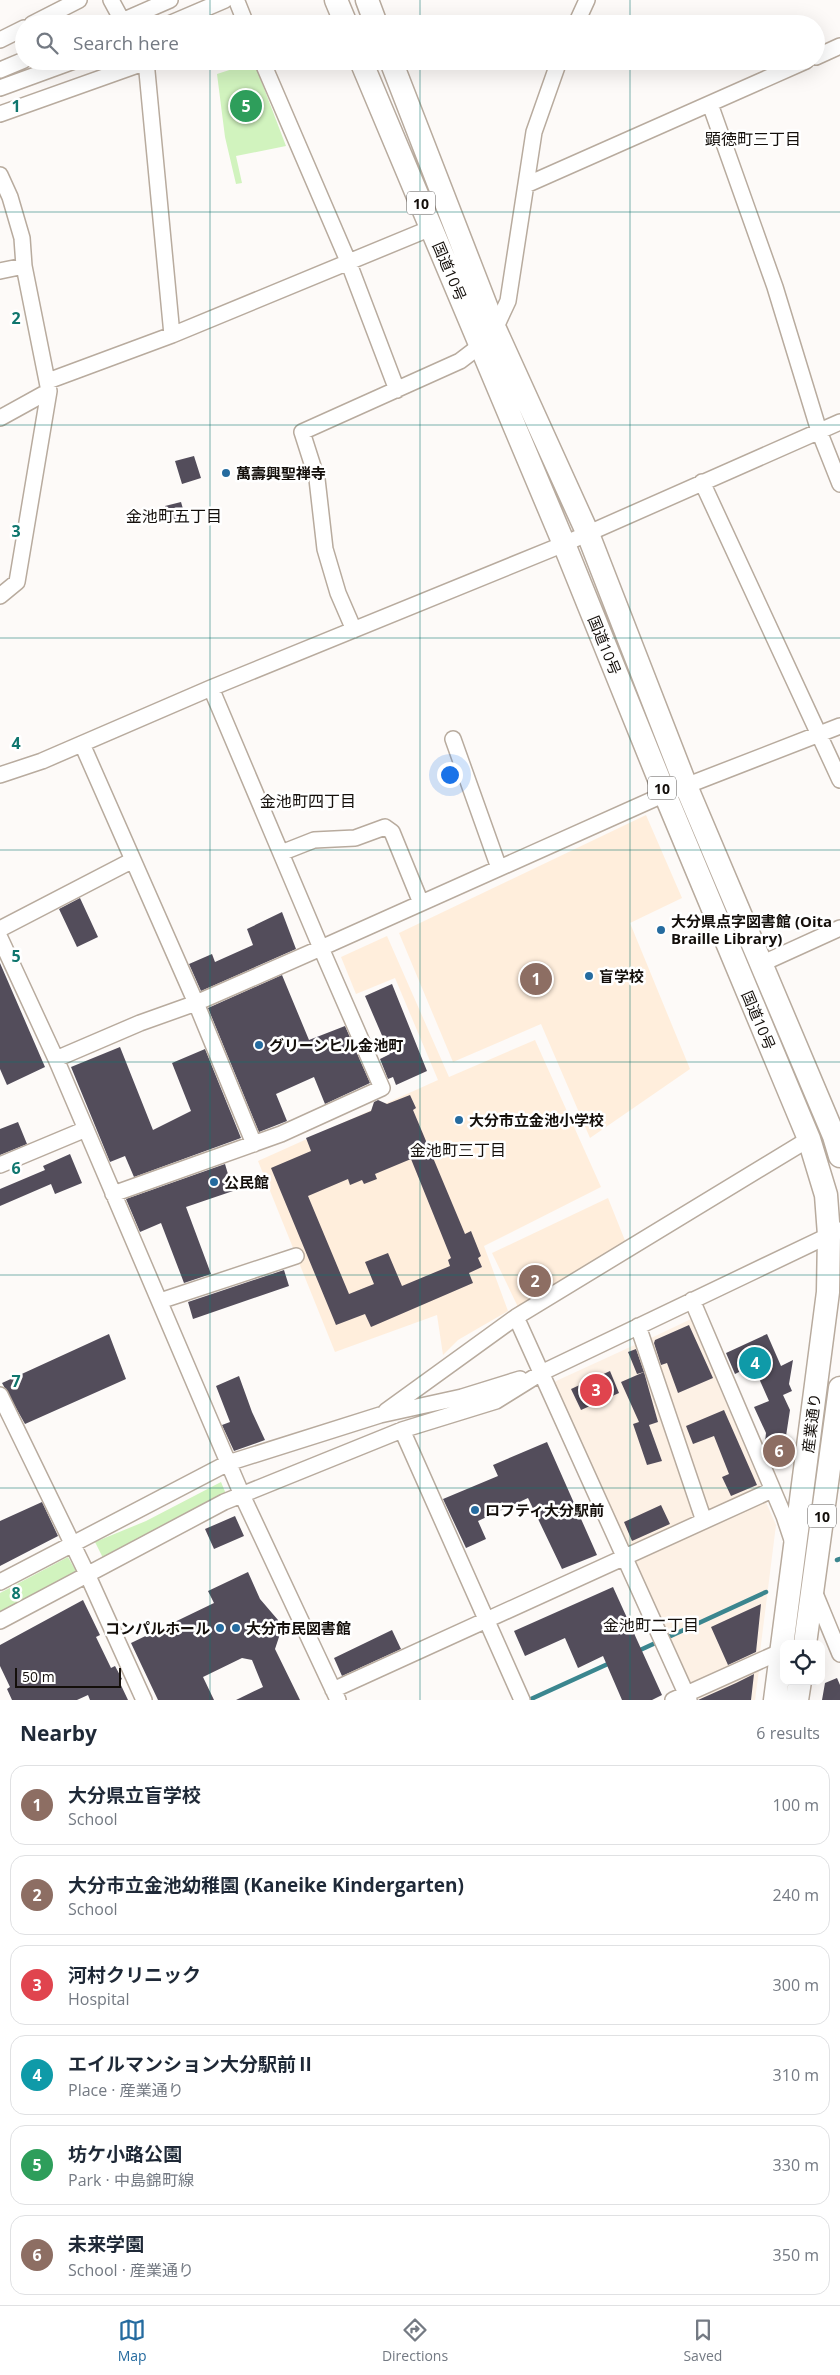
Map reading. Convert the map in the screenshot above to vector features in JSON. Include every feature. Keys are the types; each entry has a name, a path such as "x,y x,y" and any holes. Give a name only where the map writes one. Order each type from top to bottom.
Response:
{"highway":[{"path":"336,0 342,15"},
{"path":"367,0 373,15"},
{"name":"国道10号","path":"366,70 431,228 588,534 686,786 838,1142"},
{"name":"国道10号","path":"394,70 488,337 564,544 664,794 809,1139 835,1233"},
{"name":"産業通り","path":"783,1640 835,1233"},
{"name":"産業通り","path":"806,1640 835,1461 840,1389"},
{"name":"産業通り","path":"775,1700 780,1665"},
{"path":"797,1700 799,1685"}],"street":[{"path":"50,15 79,0"},
{"path":"111,0 117,15"},
{"path":"137,15 170,0"},
{"path":"580,15 587,0"},
{"path":"194,15 231,2 240,15"},
{"path":"0,40 15,32"},
{"path":"825,53 840,46"},
{"path":"0,70 15,64"},
{"path":"0,88 49,70"},
{"path":"0,114 124,70"},
{"path":"148,70 172,335"},
{"path":"266,70 348,261 398,390"},
{"path":"354,630 338,593 325,549 317,479 302,432 460,361 488,337 508,301 534,132 556,70"},
{"path":"526,185 786,70"},
{"path":"710,104 775,286 819,431 840,484"},
{"path":"0,175 10,197 22,238 24,266 49,386 18,582 0,596"},
{"path":"0,418 49,386 431,228"},
{"path":"0,271 24,266"},
{"path":"0,775 42,761 211,688 588,534 840,422"},
{"path":"702,482 840,780"},
{"path":"113,1194 281,1134 382,1088 211,688"},
{"path":"56,1059 140,1023 196,1003 664,794 840,726"},
{"path":"453,739 499,868"},
{"path":"82,744 196,1003 254,1144"},
{"path":"281,853 314,840 355,838 385,827 392,832 421,903"},
{"path":"0,929 133,860"},
{"path":"761,964 840,928"},
{"path":"0,938 56,1059 242,1495 335,1695 485,1622 772,1490"},
{"path":"0,1165 86,1130"},
{"path":"380,1415 516,1318 809,1139"},
{"path":"0,1622 242,1495 402,1430 496,1401 541,1373 835,1233"},
{"path":"160,1301 296,1256"},
{"path":"692,1300 772,1490 795,1550"},
{"path":"516,1318 624,1557 683,1698 780,1652"},
{"path":"638,1326 704,1521"},
{"path":"0,1582 228,1463 380,1415 462,1397 541,1373"},
{"path":"0,1396 88,1576 144,1700"},
{"path":"402,1430 485,1622 522,1700"},
{"path":"813,1590 835,1629 840,1654"}],"shaded area":[{"path":"646,815 682,898 630,923 690,1069 590,1138 541,1024 453,1062 399,933"},
{"name":"大分市立金池小学校","path":"387,936 449,1077 535,1040 601,1187 484,1246 508,1311 458,1340 443,1355 437,1315 335,1352 258,1161 438,1080 395,978 356,994 341,957"},
{"path":"608,1198 626,1243 519,1309 492,1253"},
{"path":"691,1319 761,1486 704,1512 647,1340"},
{"path":"641,1342 699,1514 628,1547 554,1382"},
{"path":"765,1500 776,1525 760,1652 691,1683 635,1560"},
{"path":"759,1670 755,1700 699,1700 697,1696"}],"green space":[{"path":"229,70 257,70 286,146 236,156 242,183 236,184 225,137 217,74"},
{"path":"221,1482 226,1494 104,1560 95,1542 146,1521"},
{"path":"68,1557 78,1575 0,1616 0,1593"}],"building":[{"path":"194,456 201,478 182,484 175,461"},
{"path":"181,502 186,519 169,524 165,506"},
{"path":"80,898 98,937 77,947 59,909"},
{"path":"282,912 296,949 201,991 189,964 212,954 215,962 253,945 247,929"},
{"path":"0,963 45,1067 7,1085 0,1069"},
{"path":"282,975 309,1040 345,1026 370,1083 325,1104 314,1077 276,1094 287,1121 259,1132 208,1008"},
{"path":"392,984 427,1071 396,1085 393,1077 388,1079 380,1059 390,1054 365,996"},
{"path":"120,1047 153,1130 191,1111 172,1063 205,1049 241,1138 134,1177 125,1156 110,1162 71,1067"},
{"path":"410,1095 416,1108 413,1110 465,1234 471,1231 481,1256 478,1258 482,1267 469,1273 473,1283 371,1327 365,1314 336,1325 271,1168 311,1151 306,1138 371,1111 374,1102 378,1100 387,1104","holes":["411,1159 451,1258 448,1260 450,1266 402,1286 388,1253 365,1262 374,1284 349,1294 308,1196 348,1179 350,1185 362,1180 364,1184 377,1179 375,1174"]},
{"path":"18,1122 27,1144 0,1155 0,1129"},
{"path":"70,1154 82,1183 55,1194 51,1184 0,1206 0,1189 45,1170 43,1166"},
{"path":"225,1164 233,1191 186,1207 211,1274 184,1283 161,1223 140,1232 126,1199"},
{"path":"284,1270 289,1286 193,1319 188,1302"},
{"path":"689,1325 713,1378 678,1393 667,1363 661,1365 654,1343 655,1340"},
{"path":"109,1334 126,1379 25,1424 2,1383"},
{"path":"767,1334 781,1366 793,1360 789,1384 792,1391 783,1395 790,1410 782,1462 773,1461 769,1452 770,1443 765,1442 766,1433 754,1407 769,1401 753,1365 735,1374 726,1353"},
{"path":"636,1349 644,1372 637,1374 628,1352"},
{"path":"610,1371 619,1393 581,1410 571,1389"},
{"path":"644,1372 658,1422 649,1425 662,1461 647,1465 633,1424 639,1422 621,1382"},
{"path":"239,1376 252,1412 265,1440 234,1451 222,1425 230,1422 216,1386"},
{"path":"724,1410 757,1485 731,1496 722,1477 729,1474 714,1436 693,1444 686,1426"},
{"name":"ロフティ大分駅前","path":"547,1442 597,1555 562,1569 528,1498 478,1521 486,1539 466,1548 443,1499 498,1476 493,1465"},
{"path":"42,1502 58,1536 0,1566 0,1521"},
{"path":"661,1505 670,1524 632,1541 624,1522"},
{"path":"235,1516 244,1536 214,1549 205,1529"},
{"name":"コンパルホール","path":"248,1572 260,1599 278,1620 279,1637 275,1649 300,1700 236,1700 263,1687 252,1660 242,1658 203,1677 214,1700 158,1700 131,1643 214,1603 208,1591"},
{"path":"613,1587 662,1695 652,1700 622,1700 603,1656 578,1668 565,1638 525,1656 514,1631"},
{"path":"83,1600 100,1635 96,1637 111,1668 115,1666 122,1679 119,1681 128,1700 90,1700 88,1695 77,1700 12,1700 7,1689 10,1687 0,1666 0,1645"},
{"path":"761,1604 756,1652 728,1665 711,1627"},
{"path":"392,1630 401,1649 342,1676 334,1658"},
{"path":"754,1674 751,1700 698,1700 736,1683"},
{"path":"837,1678 840,1685 840,1700 822,1700 825,1683"}],"waterway":[{"path":"638,1651 766,1592"},
{"path":"531,1699 610,1663"}],"place":[{"name":"坊ケ小路公園","path":"246,106"},
{"name":"萬壽興聖禅寺","path":"226,473"},
{"name":"大分県点字図書館 (Oita Braille Library)","path":"661,930"},
{"name":"盲学校","path":"589,976"},
{"name":"大分県立盲学校","path":"536,979"},
{"name":"グリーンヒル金池町","path":"259,1045"},
{"name":"大分市立金池小学校","path":"459,1120"},
{"name":"公民館","path":"214,1182"},
{"name":"大分市立金池幼稚園 (Kaneike Kindergarten)","path":"535,1281"},
{"name":"エイルマンション大分駅前Ⅱ","path":"755,1363"},
{"name":"河村クリニック","path":"596,1390"},
{"name":"未来学園","path":"779,1451"},
{"name":"ロフティ大分駅前","path":"475,1510"},
{"name":"コンパルホール","path":"220,1628"},
{"name":"大分市民図書館","path":"236,1628"}],"district":[{"name":"顕徳町三丁目","path":"753,139"},
{"name":"金池町五丁目","path":"174,516"},
{"name":"金池町四丁目","path":"308,801"},
{"name":"金池町三丁目","path":"458,1150"},
{"name":"金池町二丁目","path":"651,1625"}]}
